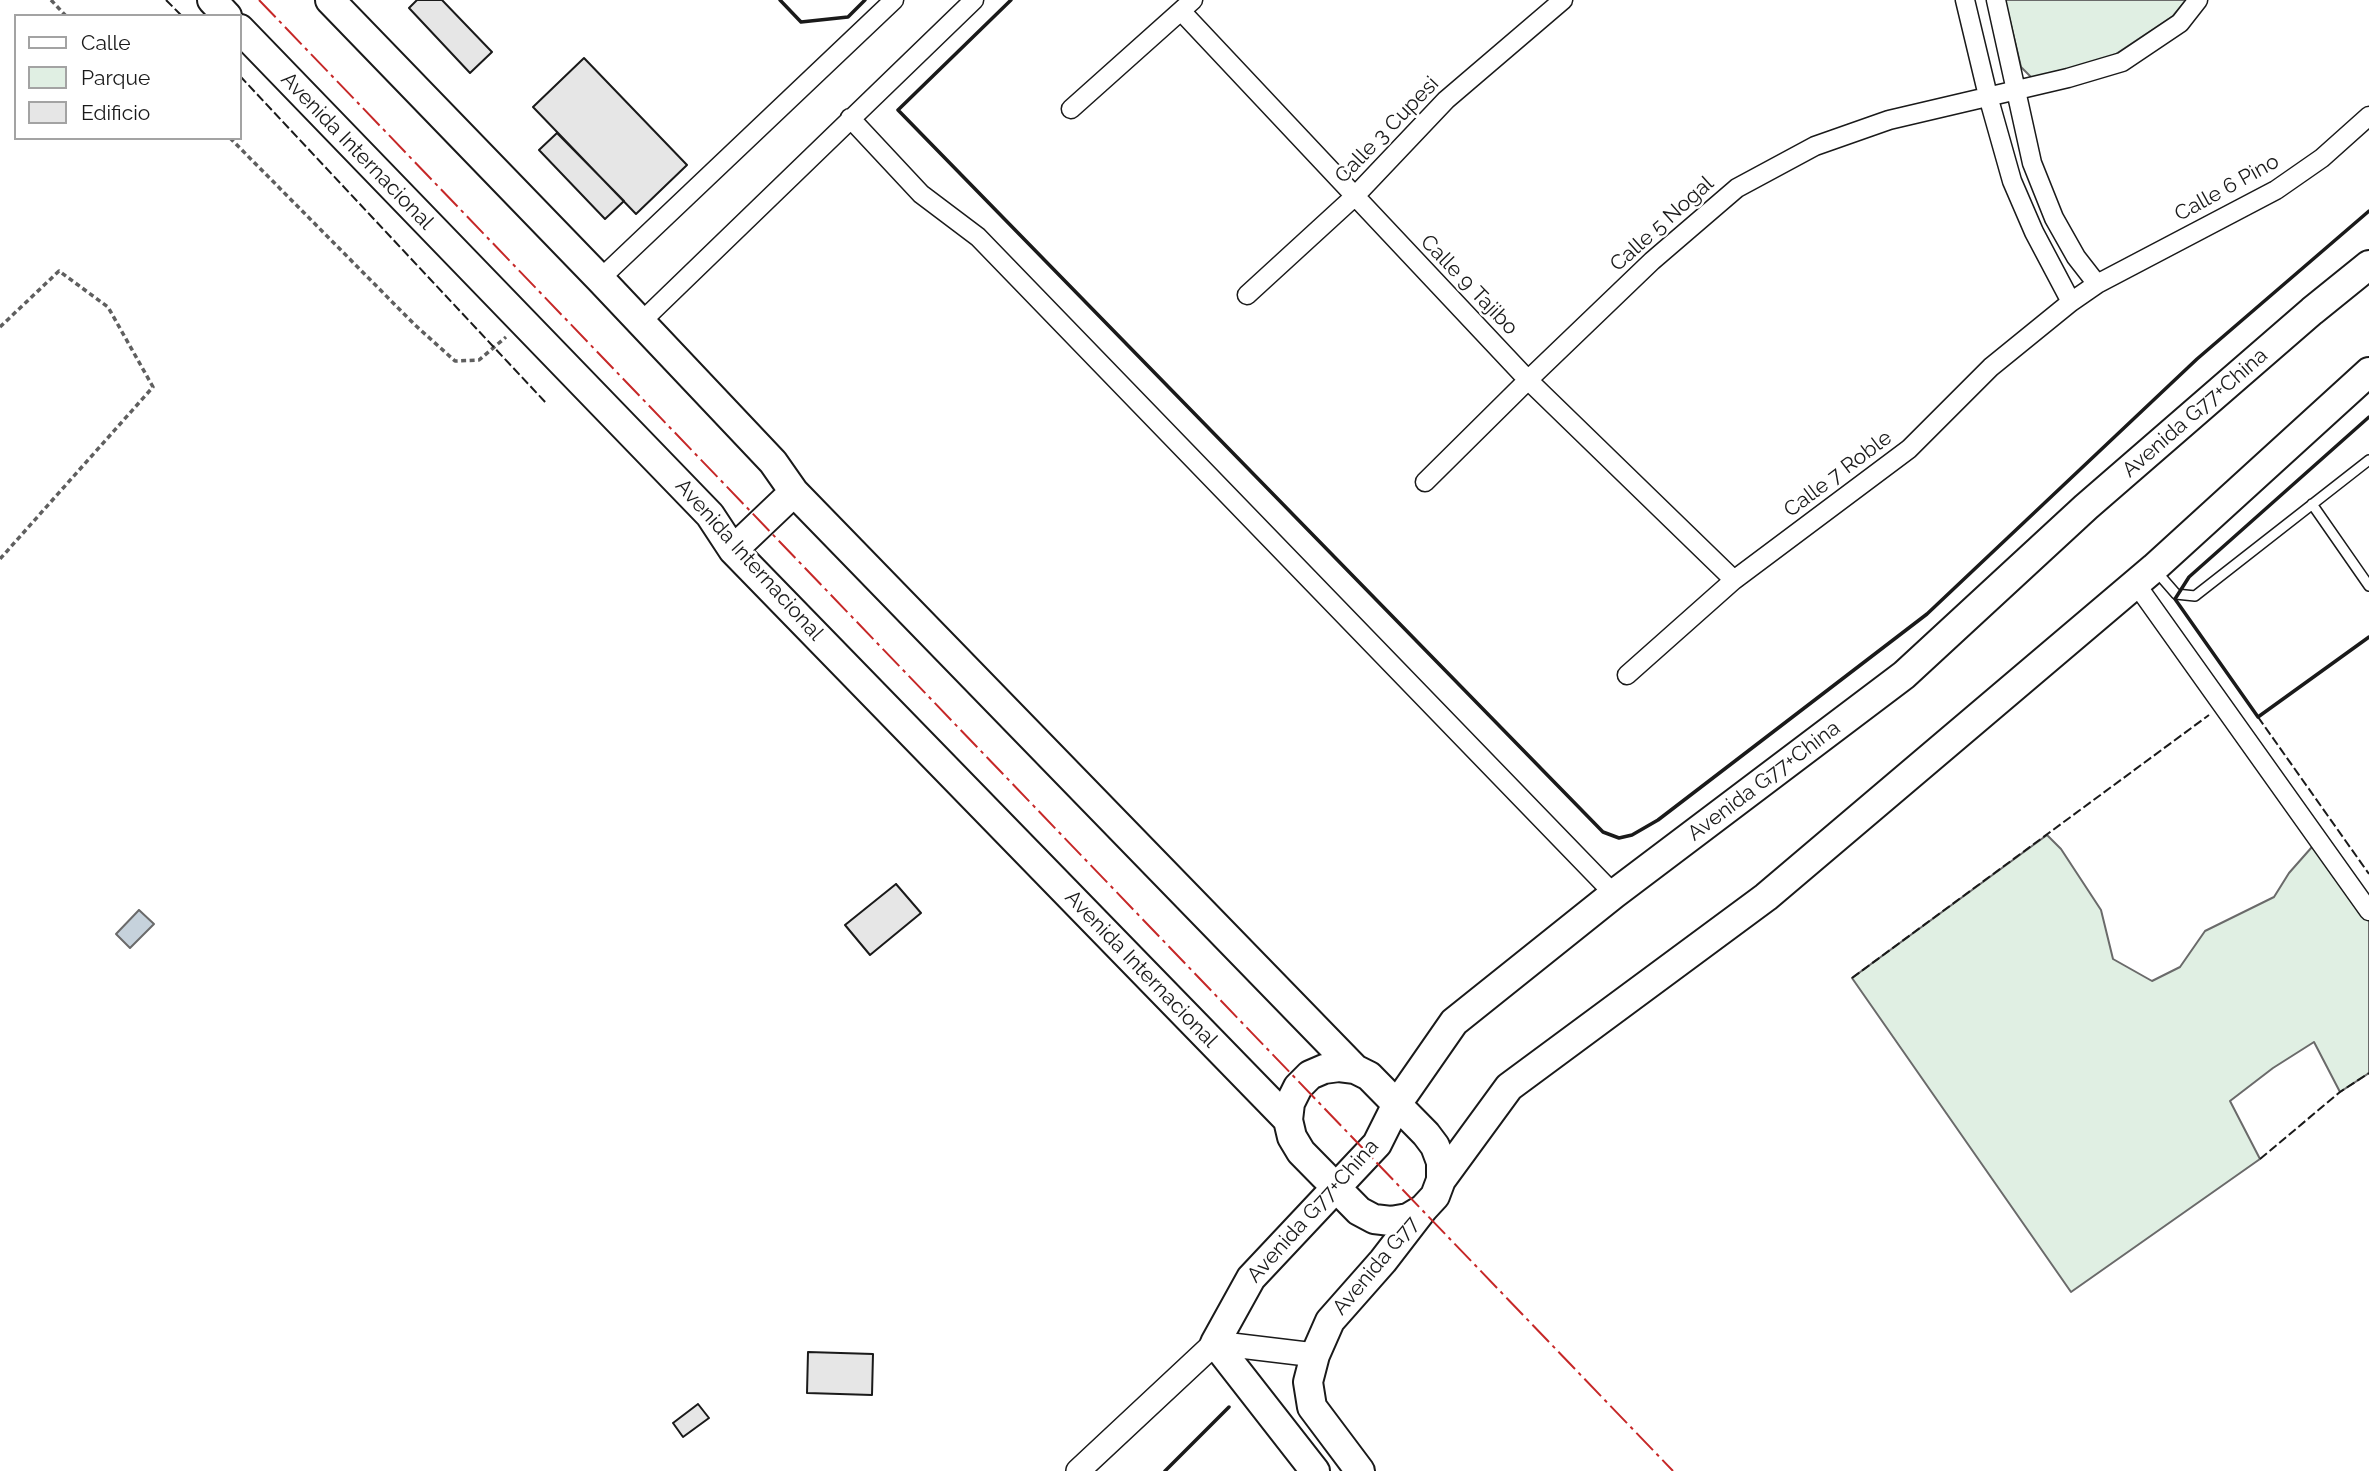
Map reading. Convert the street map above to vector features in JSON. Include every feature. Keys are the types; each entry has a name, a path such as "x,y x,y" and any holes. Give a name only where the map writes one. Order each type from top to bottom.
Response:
{"main road":[{"path":"212,0 225,14"},
{"path":"330,0 773,462 794,492 1354,1069 1368,1076 1397,1104 1436,1146 1441,1162 1441,1180"},
{"name":"Avenida Internacional","path":"242,31 710,515 733,550 1288,1120"},
{"name":"Avenida G77+China","path":"1215,1343 1251,1278 1377,1144 1397,1104 1454,1021 1614,894 1904,675 2086,507 2369,265"},
{"path":"1441,1180 1509,1087 1766,897 2145,576 2369,372"},
{"path":"733,550 794,492"},
{"path":"1354,1069 1332,1068 1310,1075 1298,1087 1290,1103 1288,1120 1292,1137 1301,1152 1359,1211 1374,1219 1391,1222 1408,1218 1423,1209"},
{"name":"Avenida G77","path":"1360,1471 1312,1407 1308,1382 1315,1355 1330,1321 1383,1261 1434,1196 1441,1180"},
{"path":"1215,1343 1315,1471"}],"street":[{"path":"600,279 894,0"},
{"path":"640,323 974,0"},
{"name":"Calle 3 Cupesi","path":"1247,295 1354,197 1446,100 1563,0"},
{"path":"1965,0 2012,181 2034,233 2071,302"},
{"path":"1996,0 2032,163 2054,218 2076,257 2097,284"},
{"name":"Calle 5 Nogal","path":"1426,482 1652,261 1737,188 1815,146 1889,120 2018,91 2122,62 2180,23 2198,0"},
{"path":"1070,108 1187,6"},
{"name":"Calle 9 Tajibo","path":"1187,6 1354,197 1528,380 1734,580"},
{"name":"Calle 6 Pino","path":"2071,302 2097,284 2276,190 2322,158 2369,116"},
{"path":"850,118 921,194 978,237 1614,894"},
{"name":"Calle 7 Roble","path":"1627,675 1734,580 1850,496 1909,449 1991,367 2071,302"},
{"path":"2145,576 2369,911"},
{"path":"1078,1471 1215,1343 1315,1355"}],"lane":[{"path":"2145,576 2176,594 2195,596 2369,460"},
{"path":"2312,504 2369,586"}],"path":[{"path":"51,0 64,14"},
{"path":"232,140 415,325 455,361 480,360 523,322"},
{"path":"0,327 59,271 108,307 153,387 0,559"}],"green space":[{"path":"2005,0 2186,0 2173,16 2110,58 2032,78 2021,67"},
{"path":"2047,835 2061,849 2101,910 2113,959 2152,981 2180,967 2205,931 2274,897 2289,873 2319,839 2369,911 2369,1073 2340,1092 2314,1042 2273,1068 2230,1101 2260,1159 2071,1292 1852,978"}],"shaded area":[{"path":"139,910 154,924 130,948 116,934"}],"building":[{"path":"417,0 442,0 492,52 470,73 409,8"},
{"path":"584,58 687,165 636,214 533,107"},
{"path":"557,133 624,201 605,219 539,150"},
{"path":"896,884 921,913 870,955 845,925"},
{"path":"808,1352 873,1354 872,1395 807,1393"},
{"path":"698,1404 709,1418 683,1437 673,1423"}],"fence":[{"path":"166,0 180,14"},
{"path":"242,78 547,404"},
{"path":"1852,978 2209,715"},
{"path":"2258,717 2369,874"},
{"path":"2260,1159 2340,1092 2369,1073"}],"wall":[{"path":"780,0 801,22 848,17 865,0"},
{"path":"1011,0 898,110 1603,832 1619,838 1632,835 1658,820 1927,614 2197,359 2369,211"},
{"path":"2369,417 2189,577 2175,599 2258,717 2369,637"},
{"path":"1165,1471 1229,1407"}],"power":[{"path":"259,0 1673,1471"}]}
